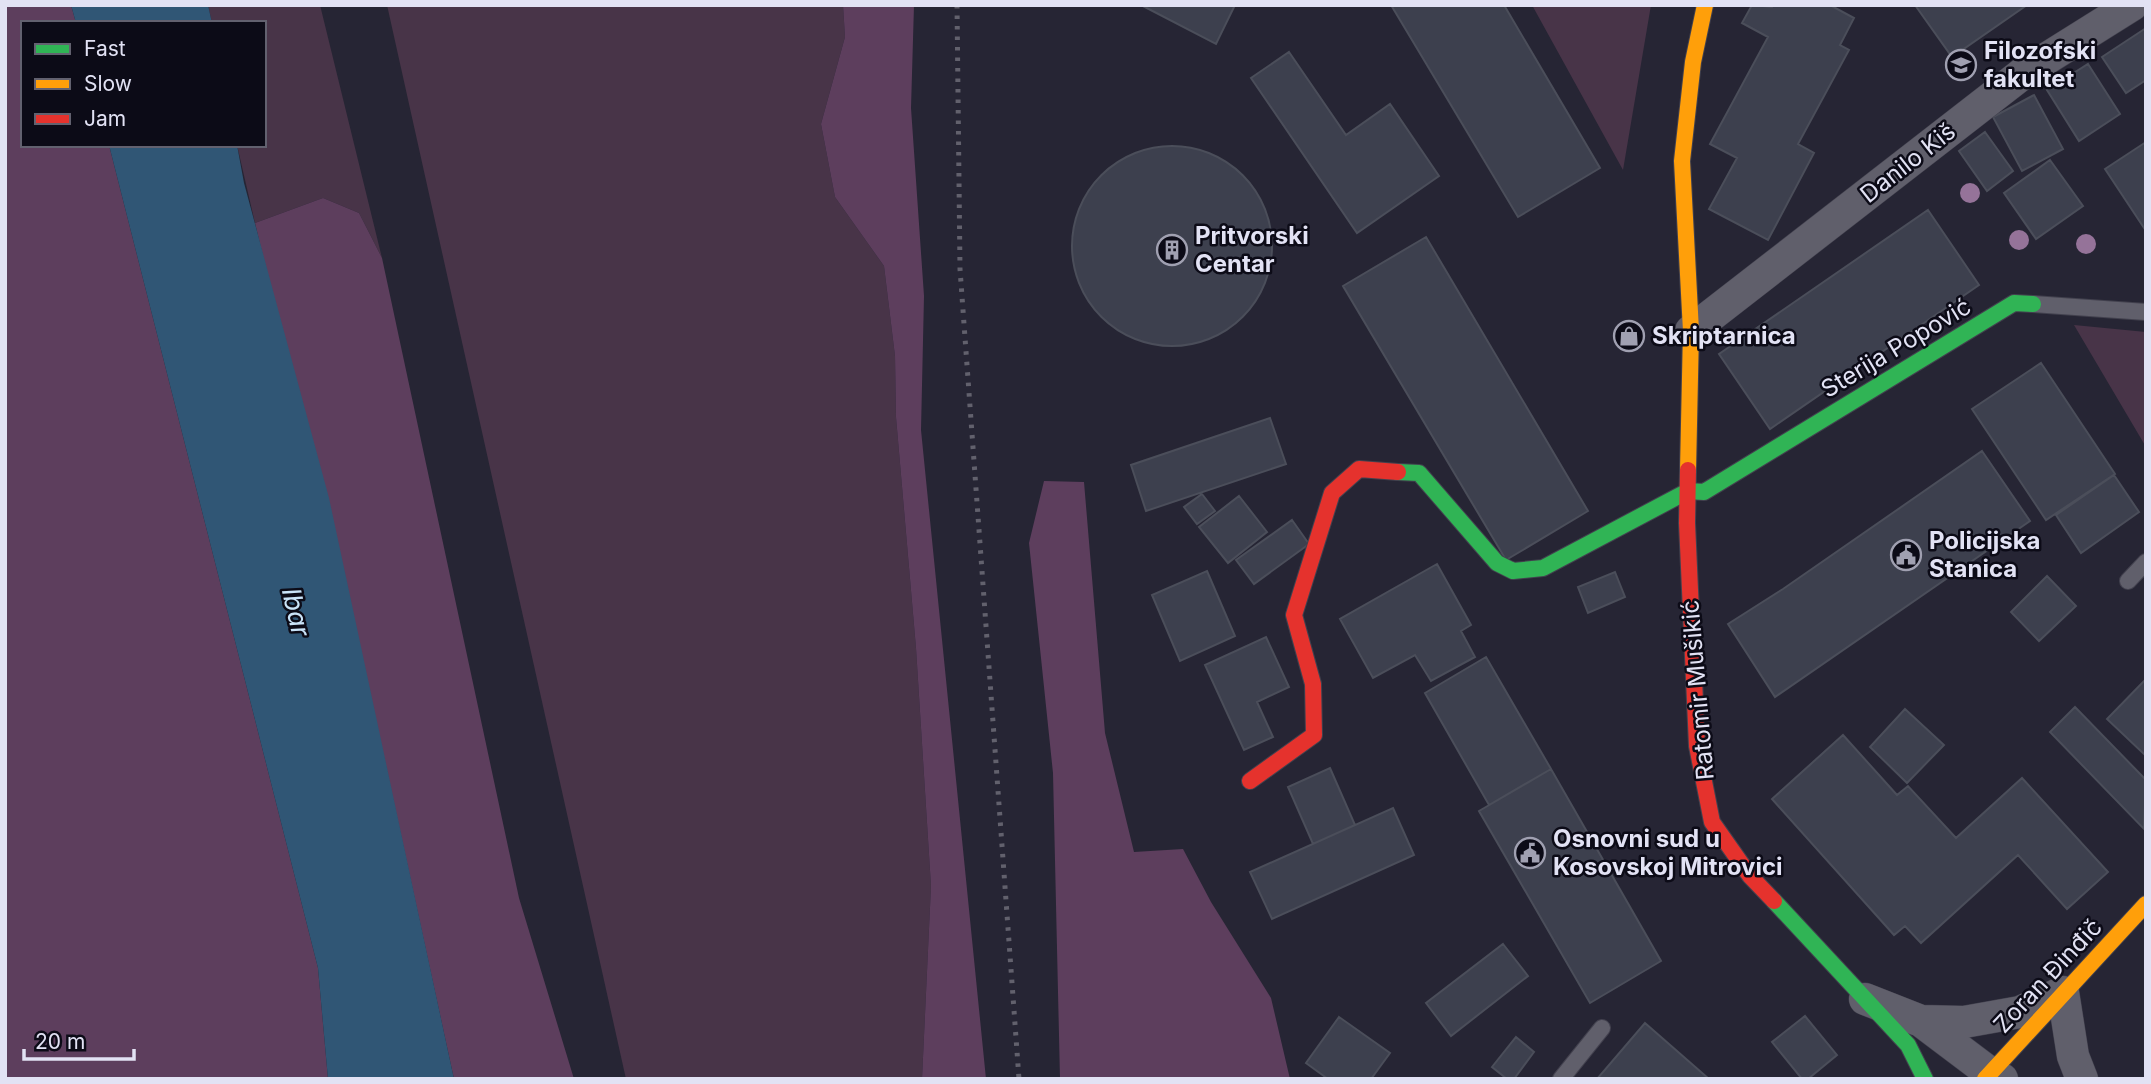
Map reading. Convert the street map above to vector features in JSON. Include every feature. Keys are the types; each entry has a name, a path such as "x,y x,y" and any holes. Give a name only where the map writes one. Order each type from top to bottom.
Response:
{"street":[{"name":"Ratomir Mušikić","path":"1705,5 1693,62 1682,161 1691,331 1687,523 1698,746 1712,822 1750,876 1908,1045 1925,1079"},
{"name":"Danilo Kiš","path":"1691,331 2022,74 2132,5"},
{"name":"Sterija Popović","path":"1688,491 1704,492 2014,303 2033,304"},
{"path":"1250,781 1314,735 1313,684 1294,615 1332,493 1359,468 1419,473 1497,563 1513,571 1542,568 1688,491"},
{"name":"Zoran Đinđič","path":"1992,1077 2063,992 2146,904"},
{"name":"Ratomir Mušikić","path":"1922,1021 1964,1022 2020,1012 2063,992"},
{"path":"2063,992 2073,1056 2082,1079"},
{"name":"Ratomir Mušikić","path":"1864,999 1922,1021 1992,1077"}],"lane":[{"name":"Sterija Popović","path":"2033,304 2146,312"},
{"path":"2128,581 2146,562"},
{"path":"1560,1079 1602,1028"}],"shaded area":[{"path":"5,5 71,5 75,21 21,21 21,147 110,147 318,968 328,1079 5,1079"},
{"path":"208,5 320,5 382,258 359,213 323,198 255,223 237,147 266,147 266,21 212,21"},
{"path":"387,5 843,5 845,37 821,124 835,197 884,266 895,356 896,417 916,648 931,886 922,1079 626,1079"},
{"path":"843,5 914,5 911,108 924,296 921,430 986,1079 922,1079 931,886 916,648 896,417 895,356 884,266 835,197 821,124 845,37"},
{"path":"1532,5 1651,5 1623,170"},
{"path":"323,198 359,213 382,258 519,898 574,1079 454,1079 384,757 255,223"},
{"path":"2074,325 2146,332 2146,447"},
{"path":"1044,481 1084,482 1105,733 1134,852 1183,849 1211,902 1271,998 1290,1079 1060,1079 1053,773 1029,543"}],"water":[{"path":"71,5 208,5 212,21 75,21"},
{"name":"Ibar","path":"110,147 237,147 244,183 329,498 454,1079 328,1079 318,968"}],"building":[{"path":"1141,5 1235,5 1216,44"},
{"path":"1391,5 1504,5 1600,168 1518,217"},
{"path":"1752,5 1830,5 1854,18 1840,45 1849,50 1798,144 1814,153 1768,240 1709,209 1737,158 1710,144 1768,37 1742,23"},
{"path":"1915,5 2027,5 1952,57"},
{"path":"2146,28 2146,80 2126,93 2102,57"},
{"path":"1289,52 1346,135 1390,104 1439,176 1357,233 1251,78"},
{"path":"2088,64 2120,114 2079,141 2047,90"},
{"path":"2034,95 2063,149 2022,171 1993,117"},
{"path":"1985,132 2013,171 1987,191 1959,151"},
{"path":"2146,142 2146,231 2105,169"},
{"name":"Pritvorski Centar","path":"1172,146 1210,154 1243,175 1264,208 1272,246 1264,284 1243,317 1210,338 1172,346 1134,338 1101,317 1080,284 1072,246 1080,208 1101,175 1134,154"},
{"path":"2050,160 2083,206 2036,239 2004,193"},
{"path":"1928,210 1979,285 1770,429 1719,354"},
{"path":"1426,237 1588,511 1506,560 1343,286"},
{"path":"2041,363 2115,474 2046,520 1972,409"},
{"path":"1270,418 1286,464 1146,511 1131,465"},
{"name":"Policijska Stanica","path":"1982,451 2030,521 1775,697 1728,624"},
{"path":"2114,475 2139,512 2081,553 2056,515"},
{"path":"1202,494 1215,511 1197,524 1184,507"},
{"path":"1239,496 1267,532 1228,563 1199,527"},
{"path":"1292,520 1309,544 1254,584 1236,560"},
{"path":"1437,564 1471,625 1461,631 1475,657 1431,681 1415,655 1373,678 1340,619"},
{"path":"1207,571 1235,636 1180,661 1152,595"},
{"path":"1615,572 1625,597 1588,613 1578,587"},
{"path":"2047,576 2076,606 2039,641 2011,612"},
{"path":"1266,637 1289,687 1257,702 1273,737 1244,750 1205,665"},
{"path":"1486,657 1551,769 1489,805 1425,693"},
{"path":"2146,679 2146,756 2107,719"},
{"path":"2075,707 2146,780 2144,829 2050,732"},
{"path":"1905,709 1944,745 1907,783 1870,747"},
{"path":"1843,735 1897,795 1908,786 1956,838 2022,778 2108,872 2067,909 2018,855 1921,943 1905,926 1894,935 1772,799"},
{"path":"1330,768 1355,825 1313,844 1288,787"},
{"path":"1551,769 1661,961 1590,1003 1479,811"},
{"path":"1393,808 1414,855 1272,919 1250,872"},
{"path":"1503,944 1528,976 1451,1036 1426,1003"},
{"path":"1805,1016 1837,1055 1808,1079 1802,1079 1772,1042"},
{"path":"1339,1017 1390,1053 1371,1079 1328,1079 1306,1063"},
{"path":"1645,1023 1709,1079 1597,1079"},
{"path":"1516,1037 1534,1052 1514,1079 1507,1079 1492,1067"}],"railway":[{"path":"957,5 960,269 1019,1079"}],"traffic: fast":[{"path":"1398,472 1419,473 1497,563 1513,571 1543,568 1688,491 1704,492 2014,303 2033,304"},
{"path":"1774,901 1908,1045 1925,1079"}],"traffic: slow":[{"path":"1688,470 1691,331 1682,161 1693,62 1705,5"},
{"path":"1985,1079 2146,904"}],"traffic: jam":[{"path":"1250,781 1314,735 1313,684 1294,615 1332,493 1359,469 1398,472"},
{"path":"1688,470 1687,523 1697,746 1712,822 1750,876 1774,901"}],"place":[{"name":"Filozofski fakultet","path":"1961,65"},
{"name":"Pritvorski Centar","path":"1172,250"},
{"name":"Skriptarnica","path":"1629,336"},
{"name":"Policijska Stanica","path":"1906,555"},
{"name":"Osnovni sud u Kosovskoj Mitrovici","path":"1530,853"}]}
